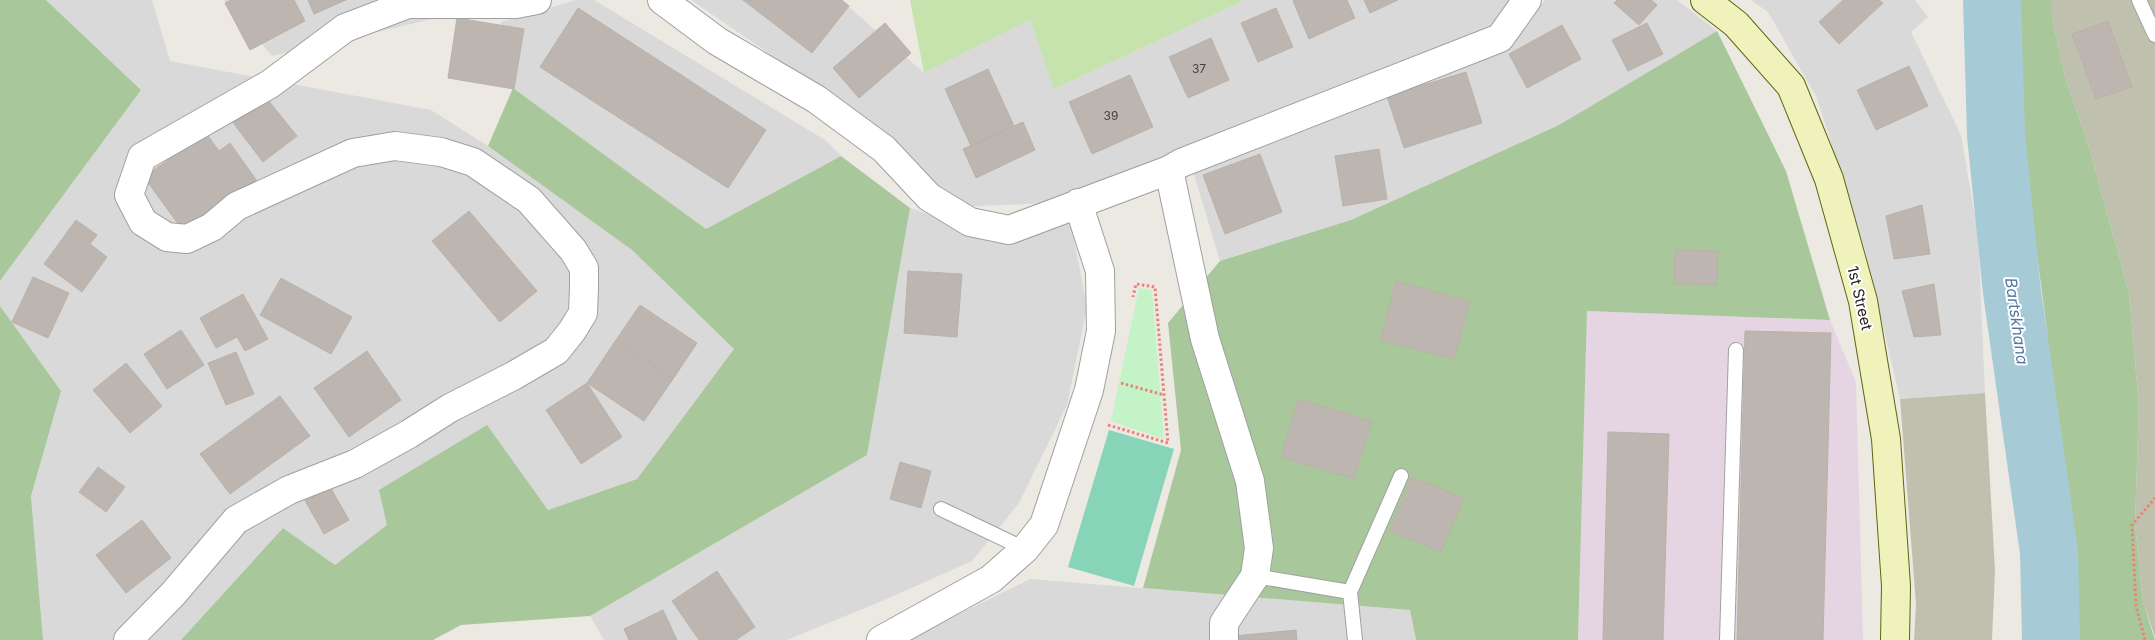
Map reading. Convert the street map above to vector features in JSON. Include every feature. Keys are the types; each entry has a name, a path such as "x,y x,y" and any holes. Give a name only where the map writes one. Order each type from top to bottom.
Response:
{"main road":[{"name":"1st Street","path":"1705,0 1736,24 1791,86 1829,179 1863,301 1886,439 1896,586 1895,640"}],"street":[{"path":"128,640 173,594 236,520 288,490 355,464 409,434 450,408 513,376 556,351 583,313 584,287 584,268 573,250 529,200 473,162 441,152 395,146 353,153 237,206 212,227 187,239 167,237 143,222 129,195 142,158 270,84 344,28 408,4 516,4 537,0"},
{"path":"662,0 717,41 816,99 884,149 929,197 970,222 1009,230 1169,170 1181,163 1500,38 1527,0"},
{"path":"1169,170 1204,339 1250,481 1259,548 1255,576 1224,623 1224,640"},
{"path":"881,640 991,579 1025,549 1044,524 1089,390 1102,331 1100,271 1078,203"}],"lane":[{"path":"2138,0 2155,35"},
{"path":"1726,640 1736,350"},
{"path":"1355,640 1350,592 1401,476"},
{"path":"941,509 1025,549"},
{"path":"1255,576 1350,592"}],"path":[{"path":"1102,424 1168,444 1155,287 1136,284"},
{"path":"1114,381 1164,395"},
{"path":"2145,640 2136,606 2132,524 2155,498"}],"shaded area":[{"path":"46,0 152,0 170,61 431,110 488,146 632,250 734,349 637,479 548,510 388,525 335,565 283,528 181,640 43,640 31,496 61,391 0,306 0,281 141,90"},
{"path":"224,0 515,0 272,56"},
{"path":"576,0 594,0 825,140 841,156 706,229 513,88 501,22"},
{"path":"691,0 841,0 924,73 1030,20 1054,89 1245,0 1527,0 1500,38 1049,203 956,207 812,83"},
{"path":"1545,0 1677,0 1717,31 1559,125 1351,220 1220,261 1193,171 1509,43"},
{"path":"1751,0 1915,0 1928,17 1911,32 1961,135 1978,234 1985,393 1900,399 1866,253 1817,98 1768,12"},
{"path":"2052,0 2155,0 2155,637 2143,602 2135,523 2139,406 2129,293 2087,140 2067,84 2052,19"},
{"path":"910,208 1016,243 1070,219 1087,307 1067,405 1019,503 972,561 787,640 604,640 590,616 867,455"},
{"path":"1587,311 1830,320 1856,382 1863,640 1578,640"},
{"path":"1985,393 1995,570 1992,640 1914,640 1916,604 1900,399"},
{"path":"1030,579 1410,610 1416,640 890,640 945,621"}],"green space":[{"path":"0,0 46,0 141,90 0,281"},
{"path":"910,0 1245,0 1054,89 1030,20 924,73"},
{"path":"2004,0 2052,0 2052,19 2067,84 2087,140 2129,293 2139,406 2135,523 2143,602 2155,640 2064,640 2065,552 2047,331"},
{"path":"1717,31 1786,171 1830,320 1587,311 1578,640 1416,640 1410,610 1143,588 1181,450 1168,323 1220,261 1351,220 1559,125"},
{"path":"513,88 706,229 841,156 910,208 867,455 590,616 461,625 433,640 181,640 283,528 335,565 387,525 379,490 487,425 548,510 637,479 734,349 632,250 488,146"},
{"path":"1139,288 1152,291 1164,439 1111,421"},
{"path":"0,306 61,391 31,496 43,640 0,640"},
{"path":"1109,430 1174,449 1134,586 1068,567"}],"building":[{"path":"231,0 294,0 305,21 250,50 225,3"},
{"path":"308,0 346,0 314,14"},
{"path":"743,0 842,0 849,6 812,53"},
{"path":"1347,0 1355,18 1309,39 1293,1"},
{"path":"1364,0 1398,0 1370,13"},
{"path":"1617,0 1651,0 1657,5 1639,25 1614,3"},
{"path":"1843,0 1879,0 1883,3 1839,44 1819,22"},
{"path":"578,8 766,130 728,188 540,67"},
{"path":"1276,8 1293,47 1258,62 1241,23"},
{"path":"457,18 524,29 514,89 448,78"},
{"path":"2108,21 2132,87 2096,99 2072,34"},
{"path":"885,23 911,53 859,98 833,68"},
{"path":"1647,23 1663,54 1628,71 1612,40"},
{"path":"1562,25 1581,59 1527,88 1509,54"},
{"path":"1211,38 1229,80 1188,98 1169,57"},
{"path":"1909,66 1928,106 1876,130 1857,90"},
{"path":"988,69 1014,126 971,146 945,89"},
{"path":"1466,72 1482,123 1404,148 1387,96"},
{"path":"1130,75 1153,127 1092,154 1069,102"},
{"path":"264,95 297,136 263,162 231,120"},
{"path":"1023,122 1035,150 976,178 963,149"},
{"path":"206,133 219,151 230,143 257,181 184,232 144,177"},
{"path":"1379,149 1387,199 1343,206 1335,156"},
{"path":"1260,154 1282,212 1225,234 1203,175"},
{"path":"1922,205 1930,254 1894,259 1886,216"},
{"path":"469,211 537,291 500,322 432,241"},
{"path":"76,220 97,235 90,244 107,257 82,292 44,264"},
{"path":"1675,250 1718,251 1717,285 1674,284"},
{"path":"908,271 962,274 957,337 904,333"},
{"path":"33,277 69,293 48,338 12,322"},
{"path":"281,278 352,317 331,354 260,315"},
{"path":"1396,281 1470,301 1454,359 1380,340"},
{"path":"1934,284 1941,335 1914,337 1902,291"},
{"path":"243,294 268,339 245,351 237,337 216,348 200,318"},
{"path":"640,305 697,343 673,379 616,340"},
{"path":"181,330 204,365 167,389 144,354"},
{"path":"1745,331 1831,333 1823,640 1737,640"},
{"path":"616,340 673,379 644,421 587,383"},
{"path":"367,351 401,400 349,437 314,388"},
{"path":"236,352 254,394 226,405 208,363"},
{"path":"126,363 162,406 130,433 93,390"},
{"path":"587,383 622,437 581,464 546,410"},
{"path":"280,396 310,436 230,494 200,454"},
{"path":"1298,399 1372,421 1354,479 1281,457"},
{"path":"1608,432 1669,434 1663,640 1603,640"},
{"path":"900,462 931,471 921,508 890,499"},
{"path":"98,467 125,487 106,512 79,492"},
{"path":"1412,477 1464,498 1441,552 1389,531"},
{"path":"329,485 349,520 324,534 304,499"},
{"path":"142,520 171,558 126,593 96,555"},
{"path":"717,571 755,627 736,640 699,640 672,601"},
{"path":"663,610 677,640 629,640 624,629"},
{"path":"1296,630 1297,640 1235,640 1234,636"}],"waterway":[{"name":"Bartskhana","path":"1992,0 1996,135 2012,292 2049,552 2051,640"}]}
